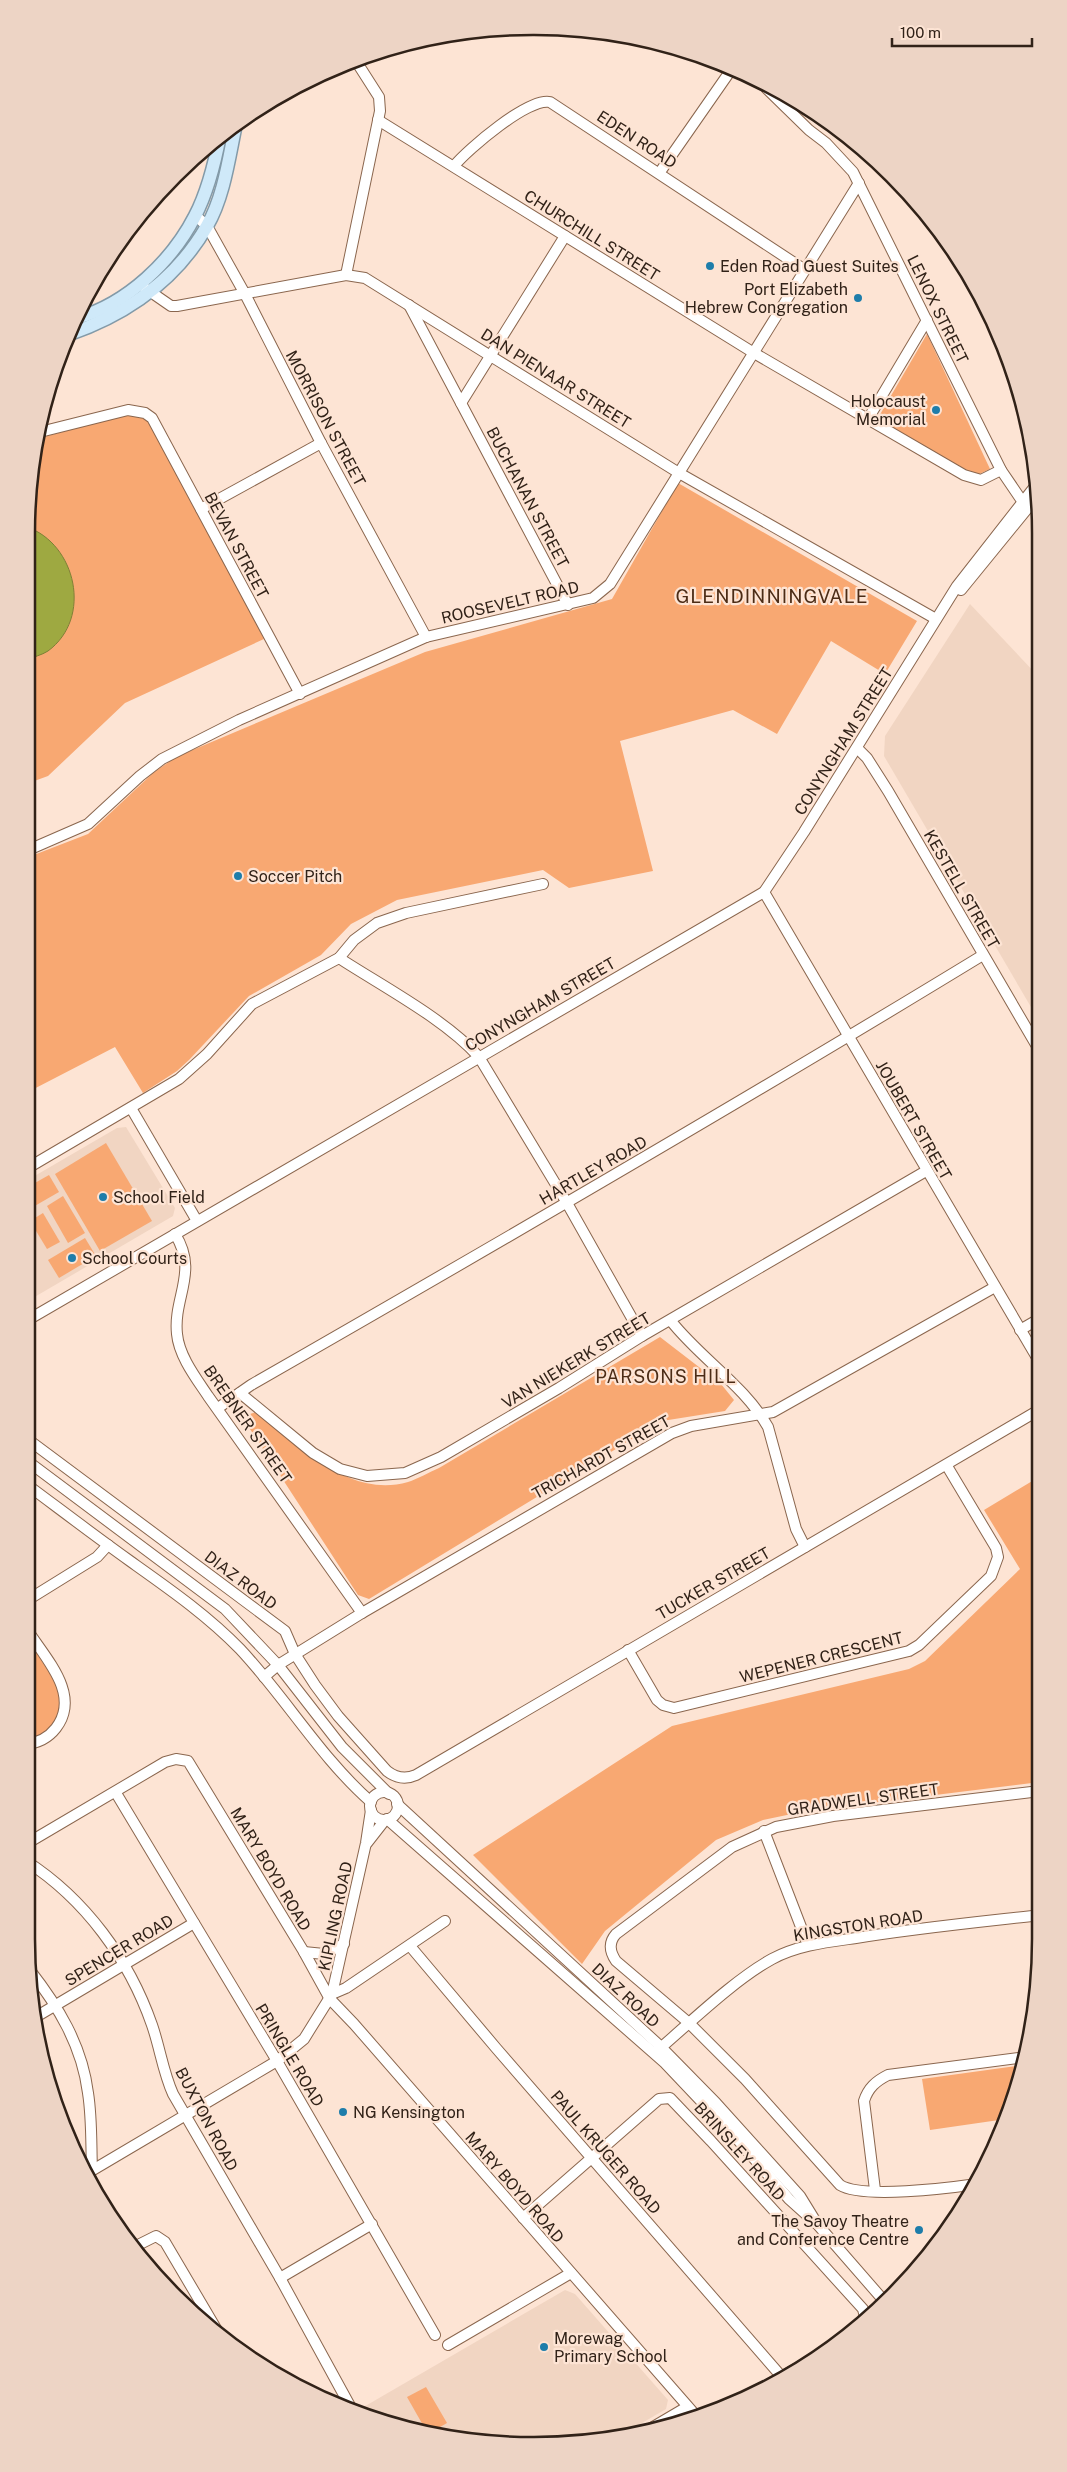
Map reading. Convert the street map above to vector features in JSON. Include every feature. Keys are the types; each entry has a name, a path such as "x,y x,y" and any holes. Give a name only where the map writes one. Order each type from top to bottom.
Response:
{"main road":[{"path":"85,314 145,288 178,265 207,226 221,189 234,135"},
{"path":"78,331 98,324 129,308 145,288 196,216 208,184 216,150"}],"street":[{"path":"346,275 380,111 379,98 359,66"},
{"path":"660,172 727,74"},
{"name":"LENOX STREET","path":"777,99 809,130 826,143 848,166 859,183 1001,470 1029,498"},
{"name":"EDEN ROAD","path":"454,166 474,144 534,103 544,101 555,104 805,270"},
{"name":"LENOX STREET","path":"801,113 820,133 826,143"},
{"name":"CHURCHILL STREET","path":"378,120 754,353 972,479 981,480 1001,470"},
{"path":"225,142 232,145"},
{"name":"ROOSEVELT ROAD","path":"35,847 88,824 140,776 162,759 216,731 426,637 593,598 610,584 859,183"},
{"name":"MORRISON STREET","path":"196,216 207,226 245,294 426,637"},
{"path":"461,403 565,236"},
{"name":"DAN PIENAAR STREET","path":"145,288 171,306 177,306 346,275 366,278 679,473 936,619"},
{"name":"BUCHANAN STREET","path":"409,304 568,605"},
{"path":"868,419 928,320"},
{"name":"BEVAN STREET","path":"46,430 121,411 136,410 145,413 157,423 300,694"},
{"path":"201,509 322,443"},
{"name":"CONYNGHAM STREET","path":"35,1316 764,892 857,748 936,619 954,595 957,586 977,559 1029,498"},
{"name":"KESTELL STREET","path":"857,748 867,758 888,790 1032,1038"},
{"path":"35,1164 169,1086 195,1065 246,1010 260,998 339,958 365,931 391,918 543,884"},
{"name":"JOUBERT STREET","path":"764,892 1032,1350"},
{"name":"HARTLEY ROAD","path":"218,1408 240,1393 850,1037 984,955"},
{"path":"339,958 444,1026 470,1046 479,1057 567,1203 642,1336"},
{"path":"131,1108 197,1221"},
{"name":"VAN NIEKERK STREET","path":"240,1393 327,1462 353,1474 367,1476 390,1476 404,1473 441,1456 559,1388 642,1336 671,1321 926,1171"},
{"name":"BREBNER STREET","path":"176,1234 185,1250 186,1263 177,1336 198,1381 362,1613"},
{"name":"TRICHARDT STREET","path":"264,1678 278,1665 362,1613 672,1433 691,1426 761,1415 782,1408 995,1287"},
{"path":"671,1321 688,1341 748,1398 768,1426 796,1529 805,1546"},
{"path":"1020,1330 1032,1323"},
{"name":"TUCKER STREET","path":"402,1778 416,1775 805,1546 947,1466 1032,1414"},
{"name":"DIAZ ROAD","path":"35,1445 285,1631 295,1654 338,1716 387,1771 393,1776 402,1778"},
{"name":"WEPENER CRESCENT","path":"628,1650 657,1700 663,1705 674,1708 909,1651 919,1645 991,1576 998,1557 996,1548 947,1466"},
{"name":"DIAZ ROAD","path":"35,1467 206,1593 244,1628 278,1665 342,1747 389,1794"},
{"path":"35,1491 175,1593 240,1649 333,1765 371,1806 376,1818 386,1820 394,1815 397,1804 389,1794 376,1794 371,1806"},
{"path":"35,1595 96,1557 108,1545"},
{"path":"35,1642 62,1684 66,1699 63,1716 50,1735 35,1741"},
{"name":"MARY BOYD ROAD","path":"116,1793 165,1762 180,1758 190,1764 331,1997 692,2412"},
{"path":"35,1839 116,1793"},
{"name":"PRINGLE ROAD","path":"116,1793 277,2061 435,2336"},
{"name":"GRADWELL STREET","path":"610,1945 616,1934 732,1847 788,1823 1032,1793"},
{"name":"DIAZ ROAD","path":"397,1804 658,2050 789,2199 818,2225 880,2296"},
{"name":"KIPLING ROAD","path":"92,2170 277,2061 304,2039 331,1997 366,1843 371,1806"},
{"name":"DIAZ ROAD","path":"386,1820 403,1832 658,2050"},
{"name":"KIPLING ROAD","path":"366,1843 377,1828 386,1820"},
{"path":"377,1828 392,1828 403,1832"},
{"path":"764,1832 808,1946"},
{"name":"BUXTON ROAD","path":"35,1868 71,1897 90,1917 124,1965 142,1999 152,2025 167,2082 184,2115 280,2278 347,2401"},
{"name":"KINGSTON ROAD","path":"658,2050 689,2023 771,1960 808,1946 882,1934 1032,1916"},
{"name":"KIPLING ROAD","path":"331,1997 445,1921"},
{"name":"SPENCER ROAD","path":"41,2014 194,1923"},
{"path":"304,1952 324,1954 344,1944"},
{"name":"DIAZ ROAD","path":"610,1945 612,1955 616,1961 689,2023 745,2079 840,2185 848,2188 875,2190 939,2189 966,2185"},
{"name":"PAUL KRUGER ROAD","path":"410,1946 778,2373"},
{"path":"37,1979 56,2005 71,2033 84,2073 88,2094 89,2164"},
{"path":"875,2190 864,2100 867,2092 879,2079 888,2075 1017,2058"},
{"name":"BRINSLEY ROAD","path":"592,2158 659,2099 670,2098 718,2148 864,2312"},
{"path":"522,2218 592,2158"},
{"path":"280,2278 372,2224"},
{"path":"140,2244 156,2236 165,2242 209,2316"},
{"path":"448,2345 571,2273"},
{"path":"667,2419 687,2407"}],"shaded area":[{"path":"927,334 990,469 973,477 878,418"},
{"path":"126,415 148,421 154,428 264,639 125,703 48,776 35,781 35,656 48,651 35,567 36,501 39,468 45,437"},
{"path":"678,483 917,621 885,674 831,641 777,734 733,710 620,741 653,871 569,888 543,870 397,900 351,924 321,955 249,996 177,1071 143,1093 115,1047 35,1088 35,855 88,834 153,773 176,757 425,652 612,599"},
{"path":"35,531 44,536 57,549 67,565 73,583 74,602 71,620 62,637 48,651 35,657"},
{"path":"970,604 1032,670 1032,1009 884,756 885,736"},
{"path":"126,1127 175,1208 173,1216 35,1297 35,1176 117,1128"},
{"name":"School Field","path":"106,1143 152,1221 100,1251 55,1174"},
{"path":"49,1175 59,1192 35,1206 35,1183"},
{"name":"School Courts","path":"63,1196 85,1233 68,1243 47,1206"},
{"name":"School Courts","path":"43,1213 60,1242 47,1249 35,1229 35,1218"},
{"name":"School Courts","path":"85,1238 96,1256 59,1278 48,1260"},
{"path":"660,1337 721,1384 734,1400 725,1411 662,1421 369,1599 358,1595 246,1423 250,1414 256,1412 307,1453 345,1476 365,1483 386,1485 408,1482 439,1468"},
{"path":"1032,1481 1032,1783 806,1811 763,1820 716,1840 605,1931 582,1964 473,1855 672,1726 909,1669 925,1661 1020,1569 984,1510"},
{"path":"35,1650 61,1691 60,1711 54,1723 43,1734 35,1736"},
{"path":"1015,2066 998,2120 930,2130 922,2079"},
{"name":"Morewag Primary School","path":"565,2290 575,2294 668,2400 666,2409 638,2426 599,2433 534,2437 468,2433 404,2420 363,2407"},
{"path":"426,2387 447,2423 439,2428 422,2424 407,2397"}],"place":[{"name":"Eden Road Guest Suites","path":"710,266"},
{"name":"Port Elizabeth Hebrew Congregation","path":"858,298"},
{"name":"Holocaust Memorial","path":"936,410"},
{"name":"Soccer Pitch","path":"238,876"},
{"name":"School Field","path":"103,1197"},
{"name":"School Courts","path":"72,1258"},
{"name":"NG Kensington","path":"343,2112"},
{"name":"The Savoy Theatre and Conference Centre","path":"919,2230"},
{"name":"Morewag Primary School","path":"544,2347"}],"district":[{"name":"GLENDINNINGVALE","path":"772,596"},
{"name":"PARSONS HILL","path":"666,1377"}]}
